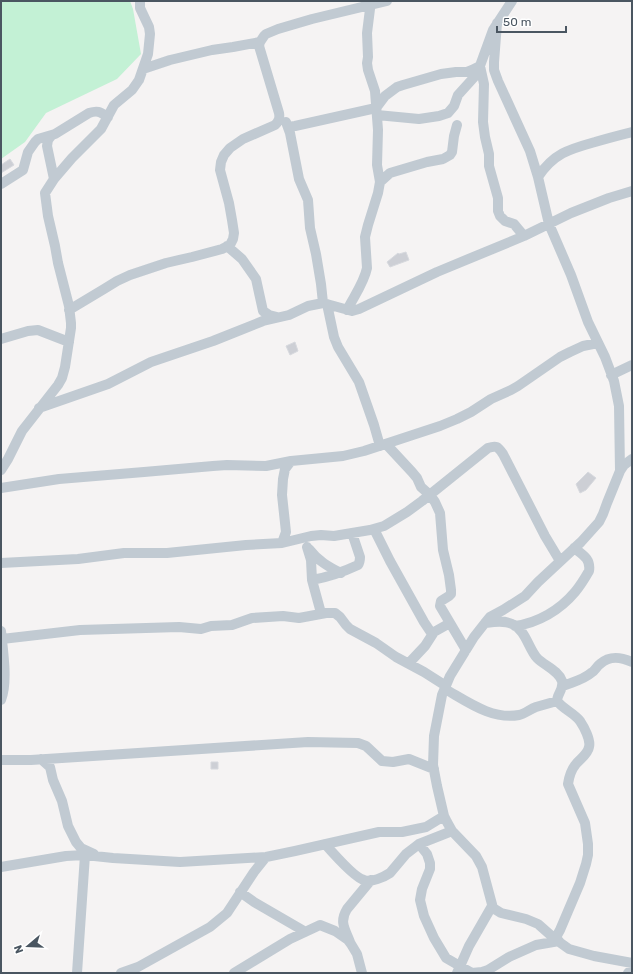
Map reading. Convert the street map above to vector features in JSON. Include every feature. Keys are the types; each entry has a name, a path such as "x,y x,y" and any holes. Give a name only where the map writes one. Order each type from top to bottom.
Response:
{"street":[{"path":"69,310 117,281 130,275 166,263 222,249 232,243 234,233 229,203 220,170 221,162 224,155 230,148 243,139 275,125 280,118 259,46 260,42 266,34 278,29 371,3 387,1"},
{"path":"288,127 376,111 418,119 448,113 454,106 458,95 477,74 489,40 497,23 512,1"},
{"path":"1,470 22,431 58,385 65,367 71,328 69,310 45,196 54,179 72,158 101,129 114,105 132,90 139,80 148,54 150,30 140,8 142,2"},
{"path":"347,310 366,272 366,237 380,182 377,166 378,130 375,91 367,67 367,33 371,3"},
{"path":"497,23 494,70 527,145 538,177 549,224 571,275 588,322 605,357 614,381 619,406 620,471"},
{"path":"143,69 170,60 212,50 234,48 260,42"},
{"path":"376,111 385,96 397,87 441,74 467,72 480,66"},
{"path":"480,66 484,84 483,122 489,154 489,166 498,198 498,211 505,222 514,224 524,236"},
{"path":"275,100 288,127 299,179 308,200 310,228 325,304 334,337 338,347 359,382 374,425 383,445 412,472 417,478 421,487 430,494 440,513 443,550 451,590 450,596 441,601 440,606 466,650"},
{"path":"1,184 23,170 29,149 38,139 52,135 94,112 100,112 108,116"},
{"path":"380,182 390,173 450,156 457,125"},
{"path":"538,177 549,162 564,152 632,132"},
{"path":"52,135 48,140 47,146 54,179"},
{"path":"39,408 108,384 151,362 213,341 263,321 289,315 308,306 325,304 352,311 359,309 437,272 524,236 571,213 603,200 632,191"},
{"path":"227,246 242,259 256,279 263,311 269,316 279,317"},
{"path":"1,339 28,331 38,330 69,342"},
{"path":"1,488 59,479 213,466 266,466 291,461 343,456 364,451 457,419 491,399 518,386 560,357 583,346 598,343"},
{"path":"611,375 632,365"},
{"path":"1,563 78,558 124,553 167,553 282,543 311,536 334,536 374,529 384,526 417,505 488,448 495,446 503,454 545,536 560,561"},
{"path":"632,459 620,471 603,514 581,542 525,596 490,617 466,650 450,676 442,695 434,736 433,764 444,816 452,831 476,856 482,867 492,906 495,910 538,924 570,949 586,954 632,963"},
{"path":"282,543 286,532 282,495 283,479 285,469 291,461"},
{"path":"374,529 390,561 432,634"},
{"path":"312,580 326,578 358,565 360,557 352,533"},
{"path":"297,540 302,542 327,566 341,573"},
{"path":"307,547 311,560 312,580 320,613"},
{"path":"515,626 524,625 550,614 575,592 589,571 590,564 587,559 574,548"},
{"path":"1,700 5,673 2,635 80,630 179,627 201,629 211,626 232,626 252,618 283,616 299,618 320,613 335,613 350,629 376,643 396,657 409,663 472,704 487,711 498,715 519,715 557,701"},
{"path":"485,623 505,622 518,628 537,658 559,675 563,686"},
{"path":"409,663 425,646 432,634 450,623"},
{"path":"557,940 586,864 588,844 585,823 568,784 572,770 589,748 589,742 580,721 560,705 557,701 557,697 563,686 590,674 600,664 610,658 618,657 632,662"},
{"path":"1,760 31,760 308,742 358,743 366,746 382,761 392,762 409,759 434,769"},
{"path":"40,759 50,767 53,780 62,801 68,826 76,842 81,848 97,856"},
{"path":"1,867 66,856 85,855 180,862 266,857 379,832 402,832 426,827 444,816"},
{"path":"325,844 356,876 364,881 388,875 406,854 419,844 452,831"},
{"path":"419,844 427,854 430,863 430,869 422,889 420,900 424,916 434,938 445,956 458,969 472,973 482,972 488,970 509,956 536,945 557,940"},
{"path":"77,973 85,855"},
{"path":"121,973 134,970 210,927 227,913 240,892 266,857"},
{"path":"351,944 344,926 343,917 347,909 371,880"},
{"path":"240,892 254,902 304,931"},
{"path":"458,969 469,946 492,906"},
{"path":"234,973 304,931 315,926 322,925 348,940 357,954 362,973"},
{"path":"628,973 632,969"}],"green space":[{"path":"1,1 130,1 133,9 141,54 117,79 46,113 25,142 1,159"}],"building":[{"path":"10,159 14,165 1,173 1,165"},
{"path":"406,252 409,260 390,267 387,262 398,253"},
{"path":"295,342 298,351 290,355 286,346"},
{"path":"588,472 596,478 586,490 580,493 576,484"},
{"path":"211,762 218,762 218,769 211,769"}]}
